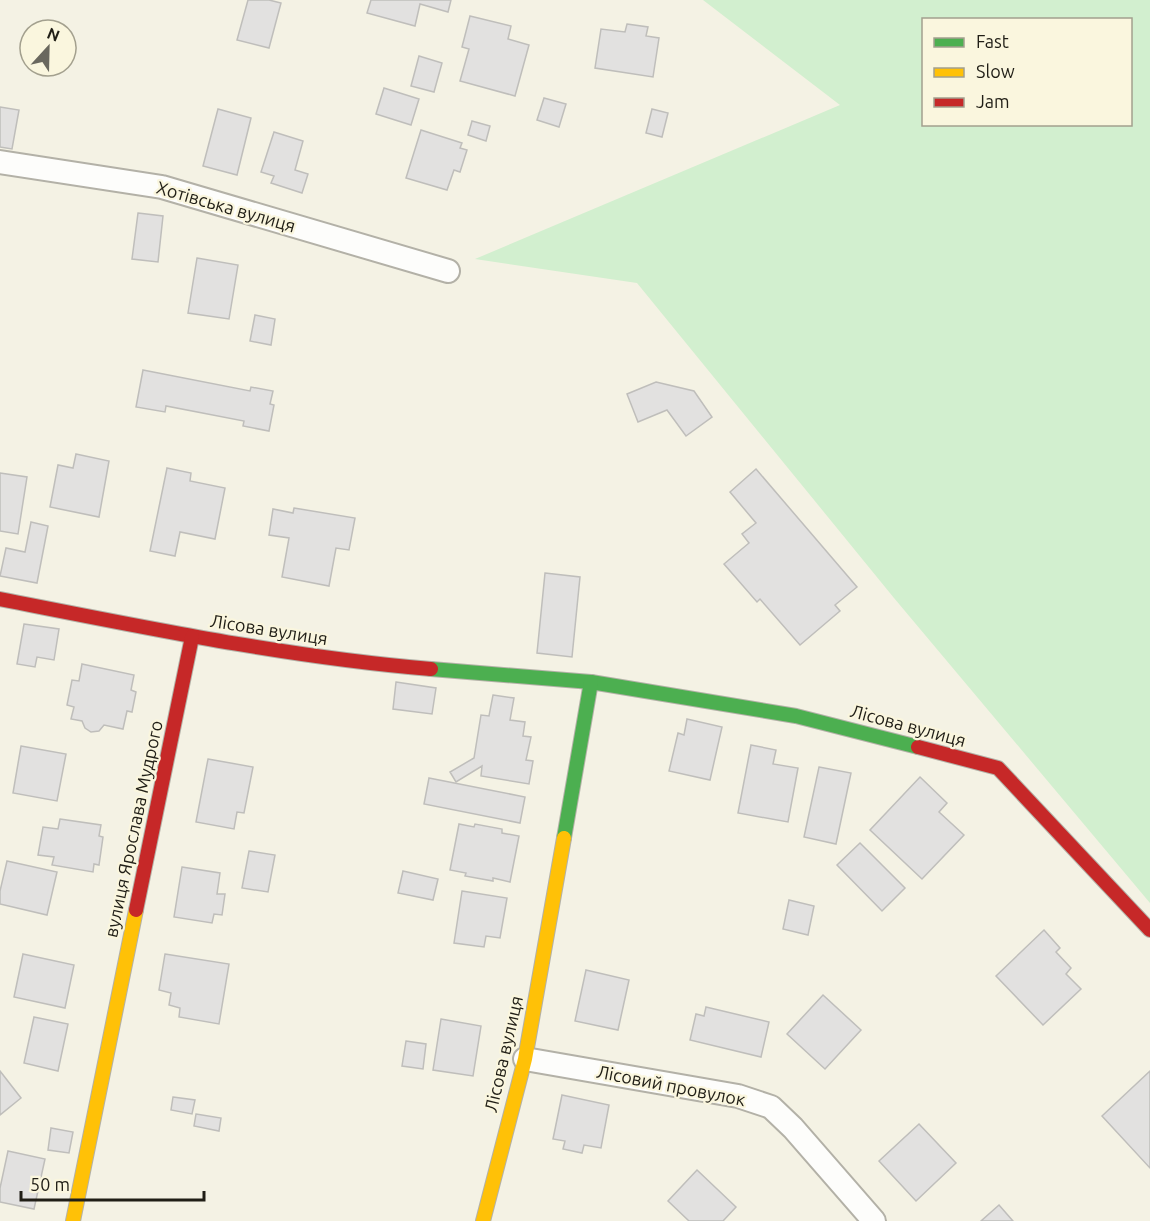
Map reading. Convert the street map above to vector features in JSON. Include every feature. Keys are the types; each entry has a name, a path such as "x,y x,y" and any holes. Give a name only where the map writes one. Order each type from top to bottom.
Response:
{"street":[{"name":"Хотівська вулиця","path":"0,162 162,187 448,271"},
{"path":"0,599 192,637"},
{"name":"Лісова вулиця","path":"192,637 375,664 591,682 796,716 998,768 1150,930"},
{"name":"вулиця Ярослава Мудрого","path":"73,1221 192,637"},
{"name":"Лісова вулиця","path":"483,1221 525,1059 591,682"},
{"name":"Лісовий провулок","path":"525,1059 738,1096 771,1107 793,1128 874,1221"}],"green space":[{"path":"703,0 1150,0 1150,903 894,598 637,283 475,259 840,105"}],"building":[{"path":"248,0 269,0 281,3 269,48 237,40"},
{"path":"371,0 451,0 448,12 420,4 415,26 367,13"},
{"path":"470,16 511,26 508,39 529,45 515,96 460,81 469,49 462,47"},
{"path":"627,24 648,27 646,36 659,38 653,77 595,68 601,29 625,32"},
{"path":"419,56 442,63 434,92 411,86"},
{"path":"384,88 419,99 411,125 376,114"},
{"path":"544,98 566,104 559,127 537,120"},
{"path":"0,107 19,110 12,149 0,147"},
{"path":"218,109 251,118 237,175 203,166"},
{"path":"652,109 668,113 662,137 646,133"},
{"path":"472,121 490,126 486,141 468,135"},
{"path":"421,130 462,143 460,148 467,150 460,172 454,170 447,190 406,178"},
{"path":"274,132 303,141 295,170 308,174 302,193 271,183 274,176 261,172"},
{"path":"138,213 163,216 158,262 132,259"},
{"path":"197,258 238,265 229,319 188,313"},
{"path":"255,315 275,319 271,345 250,341"},
{"path":"143,370 250,391 251,387 273,391 270,404 274,405 269,431 243,426 244,421 166,406 165,412 136,407"},
{"path":"656,382 694,391 712,417 686,436 667,410 638,422 627,394"},
{"path":"76,454 109,461 99,517 50,507 58,465 73,468"},
{"path":"167,468 191,473 190,481 225,488 215,539 180,532 175,556 150,551"},
{"path":"756,469 857,587 835,605 840,611 800,645 760,599 757,602 724,564 749,543 742,534 756,523 730,492"},
{"path":"0,473 27,477 18,534 0,531"},
{"path":"294,508 355,518 349,550 336,548 329,586 282,577 289,538 269,535 273,509 293,513"},
{"path":"31,522 48,526 37,583 0,576 6,548 25,552"},
{"path":"545,573 580,577 572,657 537,653"},
{"path":"24,624 59,629 54,660 37,657 35,667 17,664"},
{"path":"82,664 134,675 131,690 136,692 132,712 127,711 123,729 104,725 99,731 91,732 85,728 82,721 71,719 74,707 67,705 72,680 79,681"},
{"path":"396,682 436,688 432,714 393,709"},
{"path":"493,695 514,698 510,720 525,722 523,736 531,737 526,760 533,761 529,784 481,776 482,766 456,782 450,772 474,758 481,715 489,716"},
{"path":"687,719 722,727 710,780 669,771 678,733 684,735"},
{"path":"751,745 776,750 773,764 798,768 788,822 738,813"},
{"path":"21,746 66,754 57,801 13,793"},
{"path":"208,759 253,767 244,813 237,812 234,829 196,822"},
{"path":"819,767 851,773 836,844 804,837"},
{"path":"920,777 947,803 939,812 964,835 922,879 870,830"},
{"path":"429,778 525,797 520,823 424,804"},
{"path":"60,819 101,825 99,836 103,837 99,865 94,864 93,872 52,865 54,857 38,855 43,827 58,829"},
{"path":"459,824 474,827 475,824 502,829 502,833 519,836 510,882 465,876 466,873 450,870"},
{"path":"860,843 905,888 882,911 837,865"},
{"path":"249,851 275,855 268,892 242,888"},
{"path":"7,861 57,872 47,915 0,904 0,891"},
{"path":"182,867 220,873 217,894 225,894 222,915 214,914 212,923 174,917"},
{"path":"403,871 438,879 433,900 398,893"},
{"path":"462,891 507,898 500,938 486,936 484,947 454,943"},
{"path":"789,900 814,906 808,935 783,929"},
{"path":"1044,930 1060,948 1056,952 1071,968 1066,974 1081,989 1043,1025 996,976"},
{"path":"23,954 74,965 65,1008 14,997"},
{"path":"165,954 229,964 219,1024 179,1017 180,1008 169,1005 171,993 159,990"},
{"path":"586,970 629,980 618,1030 575,1021"},
{"path":"823,995 861,1030 825,1069 787,1034"},
{"path":"706,1007 769,1022 761,1057 690,1040 696,1014 704,1016"},
{"path":"34,1017 68,1024 58,1071 24,1063"},
{"path":"441,1019 481,1026 473,1076 433,1070"},
{"path":"406,1041 426,1044 423,1069 402,1066"},
{"path":"0,1071 21,1098 0,1115"},
{"path":"1150,1071 1150,1168 1102,1116"},
{"path":"562,1095 609,1105 601,1148 584,1145 582,1153 563,1149 565,1141 553,1139"},
{"path":"173,1097 195,1100 192,1114 171,1110"},
{"path":"196,1114 221,1118 219,1131 194,1126"},
{"path":"919,1124 956,1163 916,1201 879,1161"},
{"path":"51,1128 73,1132 69,1153 48,1150"},
{"path":"8,1151 45,1159 34,1209 0,1202 0,1188"},
{"path":"697,1170 736,1207 723,1221 689,1221 668,1201"},
{"path":"999,1205 1013,1221 981,1221"}],"traffic: fast":[{"path":"431,669 591,682 796,716 918,747"},
{"path":"564,838 591,682"}],"traffic: slow":[{"path":"483,1221 525,1059 564,838"},
{"path":"73,1221 136,910"}],"traffic: jam":[{"path":"0,599 269,649 431,669"},
{"path":"136,910 192,637"},
{"path":"918,747 998,768 1150,930"}]}
